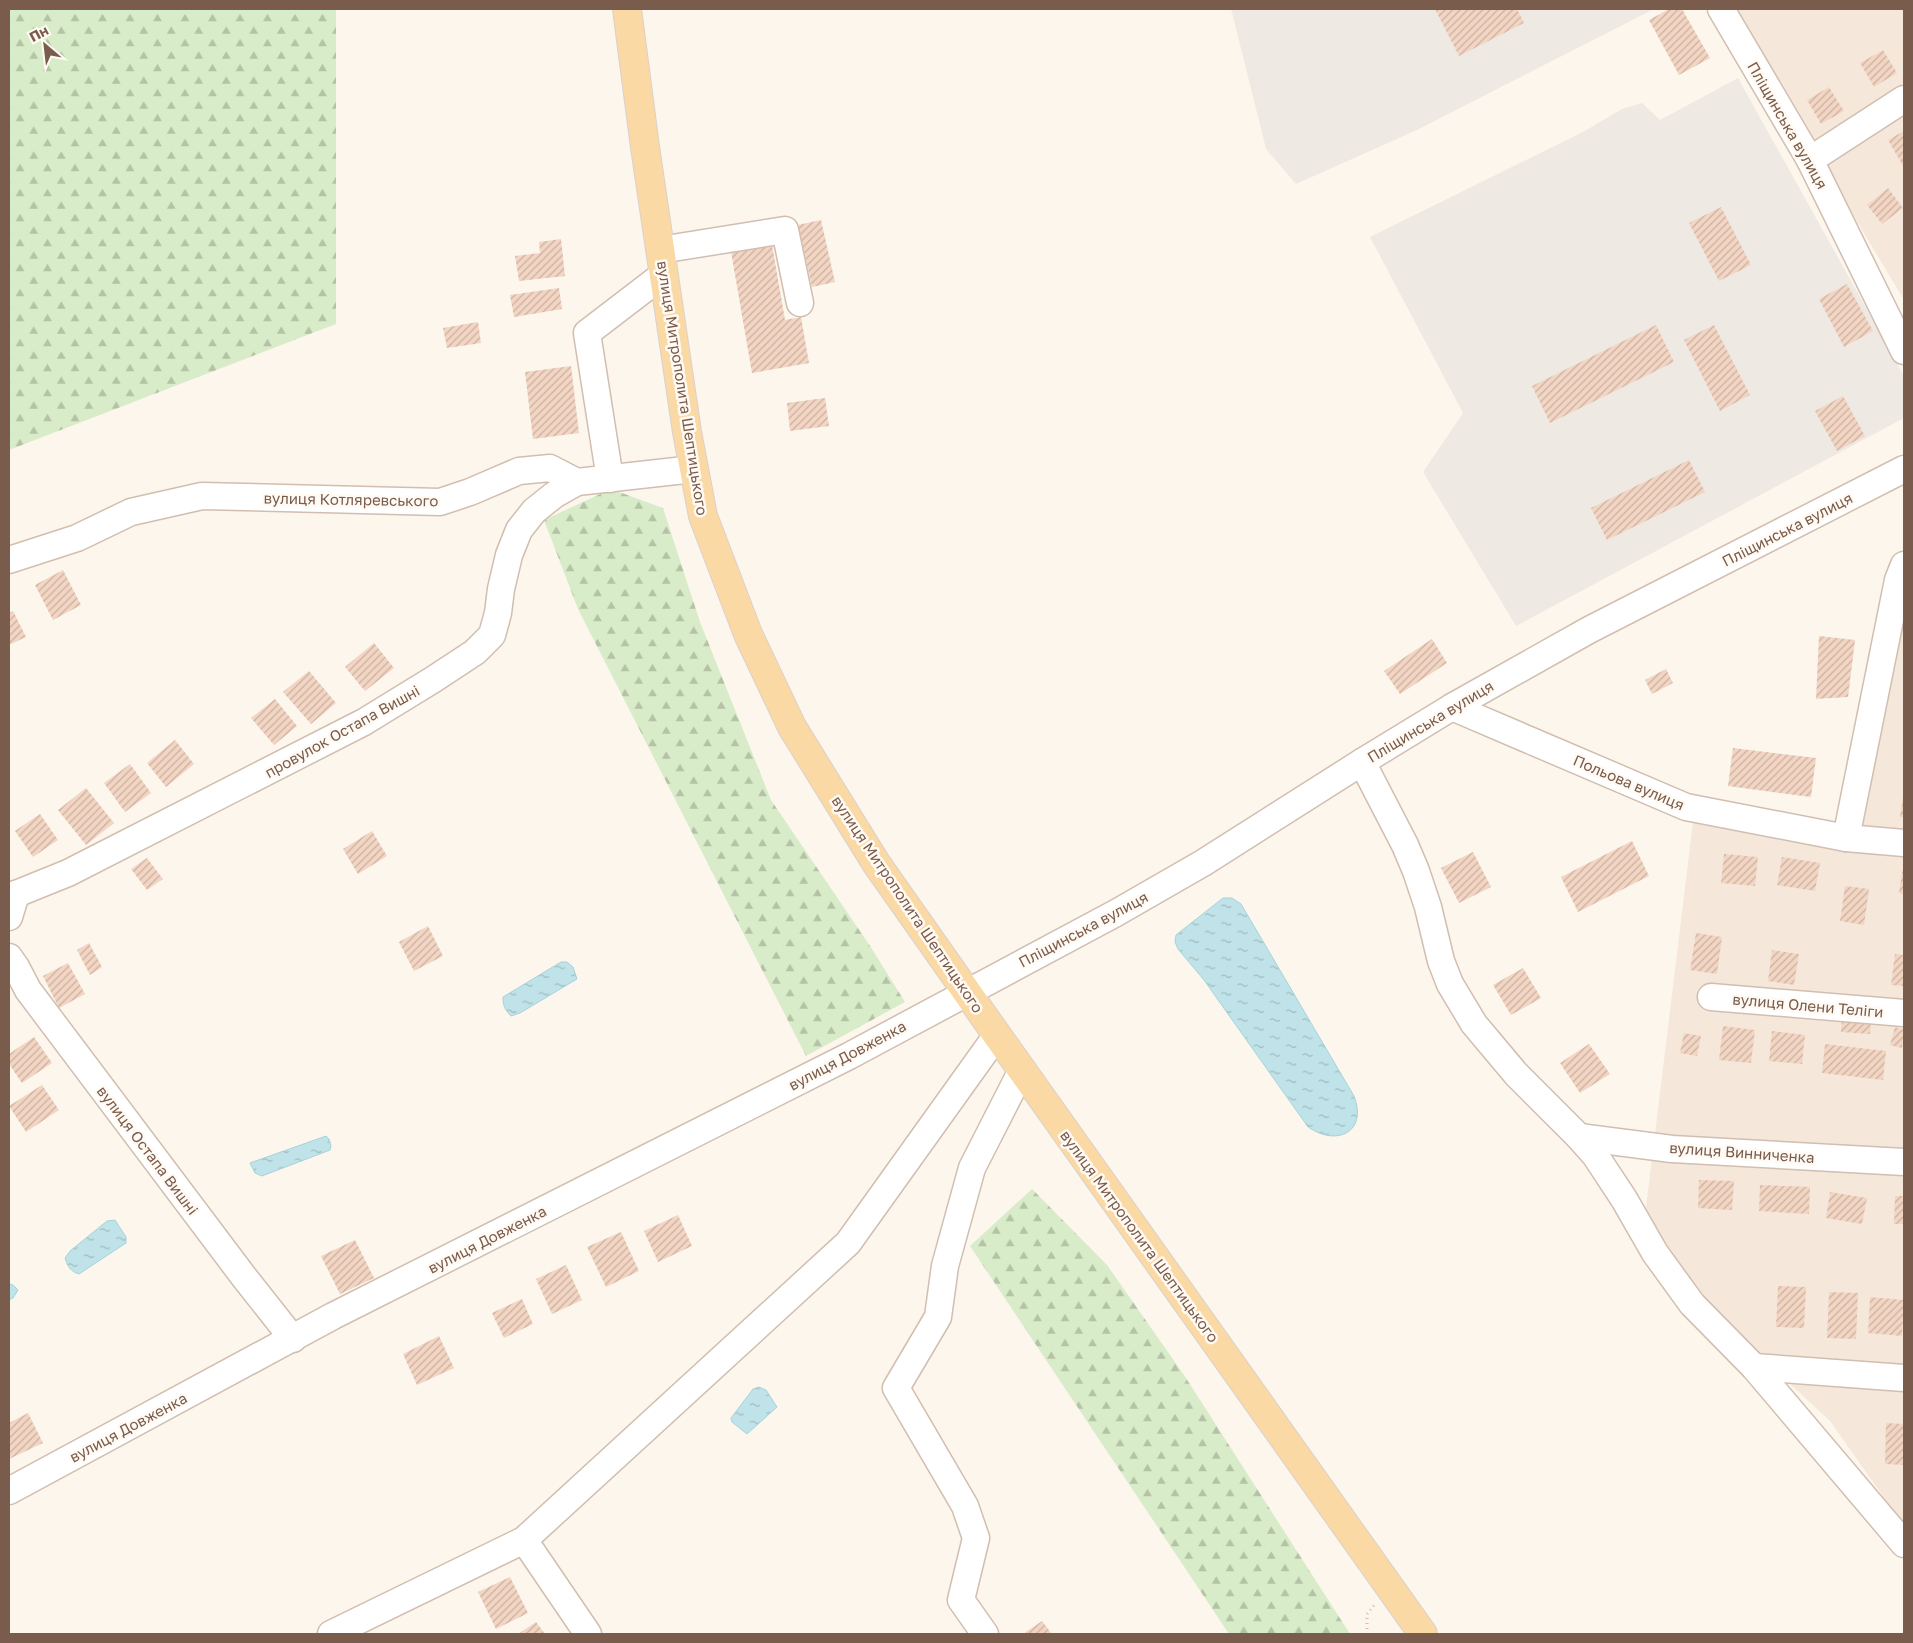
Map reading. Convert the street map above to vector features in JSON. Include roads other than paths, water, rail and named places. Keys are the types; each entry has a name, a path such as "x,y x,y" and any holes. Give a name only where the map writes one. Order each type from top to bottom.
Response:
{"main road":[{"name":"вулиця Митрополита Шептицького","path":"627,9 662,262 703,516 748,634 792,727 876,863 1423,1634"}],"street":[{"name":"Пліщинська вулиця","path":"1721,9 1810,160 1904,351"},
{"path":"1810,160 1904,99"},
{"path":"610,479 587,332 662,262 786,230 800,303"},
{"name":"вулиця Котляревського","path":"9,560 77,538 131,512 202,496 440,502 470,492 519,471 550,468 577,482"},
{"path":"577,482 694,469"},
{"name":"Пліщинська вулиця","path":"967,992 1116,913 1195,868 1452,707 1589,630 1904,469"},
{"name":"провулок Остапа Вишні","path":"11,902 364,722 475,652 492,635 509,555 520,530 534,511 554,495 577,482"},
{"path":"1846,838 1898,580 1904,565"},
{"name":"Польова вулиця","path":"1452,707 1686,807 1846,838 1904,843"},
{"path":"1362,762 1391,815 1416,871 1428,907 1441,961 1450,984 1462,1005 1490,1045 1579,1137 1606,1171 1655,1253 1692,1304 1754,1367 1904,1544"},
{"name":"вулиця Остапа Вишні","path":"9,957 16,966 28,990 244,1277 293,1338"},
{"name":"вулиця Довженка","path":"9,1492 333,1316 848,1056 967,992"},
{"name":"вулиця Олени Теліги","path":"1712,997 1904,1013"},
{"path":"331,1634 524,1540 848,1243 997,1035"},
{"path":"985,1634 962,1600 976,1538 965,1506 896,1388 938,1317 945,1266 972,1168 1022,1070"},
{"name":"вулиця Винниченка","path":"1579,1137 1672,1149 1904,1162"},
{"path":"1754,1367 1904,1378"},
{"path":"524,1540 588,1634"}],"water":[{"path":"1223,898 1232,898 1241,904 1354,1096 1357,1119 1347,1133 1329,1136 1308,1127 1204,980 1178,949 1175,942 1176,935"},
{"path":"561,962 567,962 573,967 577,979 520,1013 511,1016 507,1012 503,1003 503,997"},
{"path":"326,1136 331,1146 330,1150 262,1176 255,1173 250,1163"},
{"path":"115,1220 126,1237 126,1243 79,1274 71,1270 65,1258 70,1251 107,1221"},
{"path":"9,1284 18,1290 13,1298 9,1300"},
{"path":"759,1387 766,1390 777,1407 747,1434 732,1422 731,1418 753,1389"}]}
